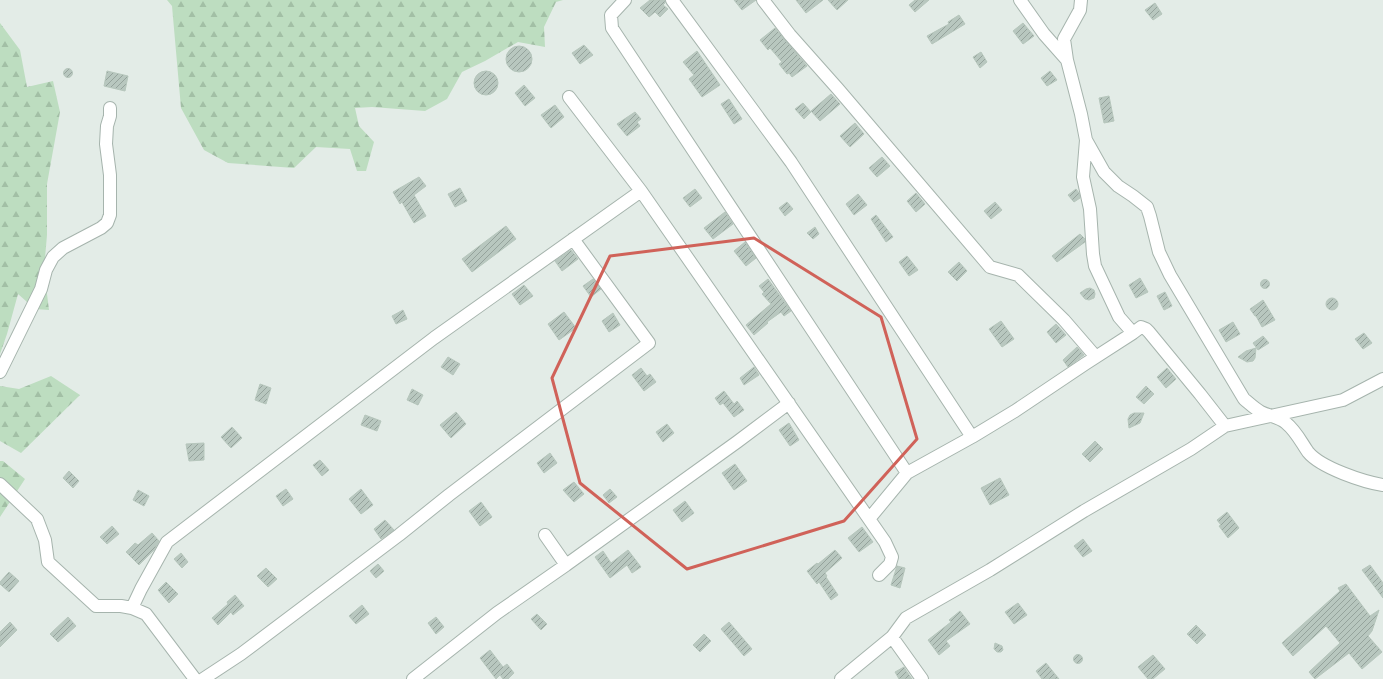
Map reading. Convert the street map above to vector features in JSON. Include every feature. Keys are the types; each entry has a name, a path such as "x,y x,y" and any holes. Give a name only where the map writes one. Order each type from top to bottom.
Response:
{"street":[{"path":"625,0 611,15 612,28 907,472"},
{"path":"672,0 791,162 972,437"},
{"path":"763,0 790,35 990,267 1018,275 1064,320 1096,357"},
{"path":"1020,0 1044,34 1067,60"},
{"path":"1081,0 1080,10 1064,39 1067,60 1086,140 1082,177 1090,209 1093,254 1095,266 1119,317 1134,333"},
{"path":"569,97 641,190 885,542 892,557 890,564 879,575"},
{"path":"0,372 41,289 46,270 53,257 63,248 101,228 107,223 110,215 110,175 106,144 110,108"},
{"path":"1086,140 1104,172 1118,186 1147,207 1159,252 1170,274 1244,399 1260,412 1274,416 1286,422 1300,438 1309,453 1322,463 1342,473 1374,484 1383,485"},
{"path":"132,608 167,542 434,338 641,190"},
{"path":"203,679 241,654 399,536 649,343 572,239"},
{"path":"869,519 907,472 972,437 1015,411 1141,328 1146,329 1149,332 1225,426"},
{"path":"841,679 892,637 906,618 990,570 1084,511 1191,449 1225,426 1343,400 1383,378"},
{"path":"413,679 497,613 566,565 789,403"},
{"path":"0,484 37,520 45,540 48,562 96,606 121,606 132,608 146,614 195,679"},
{"path":"545,535 566,565"},
{"path":"892,637 922,679"}],"highlighted area":[{"path":"754,238 881,317 917,439 844,521 687,569 580,483 552,378 610,256"}],"green space":[{"path":"167,0 563,0 556,2 544,27 545,47 518,42 462,72 447,99 425,111 372,107 355,108 359,126 374,142 366,171 357,171 350,149 316,147 294,168 228,163 204,150 181,108 172,6"},
{"path":"0,23 20,50 27,87 53,81 60,112 47,184 47,235 44,270 49,310 35,309 18,294 0,354"},
{"path":"51,376 80,395 21,453 0,441 0,386 19,389"},
{"path":"0,461 3,461 25,479 0,517"}],"building":[{"path":"650,0 665,0 663,5 668,9 660,17 655,12 649,17 640,8"},
{"path":"734,0 756,0 742,10"},
{"path":"796,0 823,0 806,13"},
{"path":"828,0 848,0 837,10"},
{"path":"915,0 929,0 915,12 909,5"},
{"path":"1155,3 1162,14 1153,20 1145,10"},
{"path":"959,15 965,24 932,44 927,36 949,24 948,22"},
{"path":"1023,23 1034,36 1023,44 1013,31"},
{"path":"775,28 807,66 792,77 789,73 787,74 779,64 782,62 770,48 768,50 760,40"},
{"path":"584,45 593,55 580,64 572,53"},
{"path":"519,46 528,50 532,59 528,68 519,72 510,68 506,59 510,50"},
{"path":"697,51 720,85 702,97 689,79 694,75 683,62"},
{"path":"981,52 987,62 980,68 973,57"},
{"path":"68,68 73,73 68,78 63,73"},
{"path":"107,71 128,76 125,91 104,86"},
{"path":"486,71 491,72 497,78 497,88 491,94 486,95 481,94 475,88 474,83 475,78 481,72"},
{"path":"1050,71 1057,80 1047,86 1041,78"},
{"path":"524,85 535,98 525,106 515,93"},
{"path":"831,94 840,104 820,121 811,111"},
{"path":"1109,96 1114,121 1104,123 1099,98"},
{"path":"729,99 742,119 734,124 721,104"},
{"path":"803,103 811,112 804,119 795,109"},
{"path":"555,105 564,117 551,128 541,115"},
{"path":"635,112 641,119 637,122 640,126 627,136 617,124"},
{"path":"855,123 864,134 850,147 840,136"},
{"path":"882,157 890,166 877,177 869,168"},
{"path":"419,177 426,186 414,195 426,216 414,223 402,202 400,204 393,192"},
{"path":"460,188 467,201 455,207 448,194"},
{"path":"695,189 702,198 690,207 683,198"},
{"path":"1076,189 1080,198 1074,202 1068,195"},
{"path":"916,193 925,204 916,212 907,201"},
{"path":"858,194 867,205 854,215 846,204"},
{"path":"787,202 793,209 785,216 779,208"},
{"path":"995,202 1002,210 991,219 984,211"},
{"path":"725,212 733,224 713,239 704,228"},
{"path":"876,215 893,237 886,242 871,219"},
{"path":"506,226 516,239 472,272 462,259"},
{"path":"815,227 819,234 813,239 807,233"},
{"path":"1080,234 1085,239 1085,242 1057,262 1052,256"},
{"path":"745,242 756,258 746,266 734,251"},
{"path":"571,250 578,259 562,271 555,261"},
{"path":"907,256 918,270 909,276 899,262"},
{"path":"959,262 967,271 957,281 948,272"},
{"path":"1140,278 1148,292 1136,298 1129,285"},
{"path":"593,279 601,289 591,297 583,286"},
{"path":"768,279 791,311 784,316 781,312 767,322 768,323 754,335 746,325 771,304 762,294 764,292 759,286"},
{"path":"1265,279 1270,284 1265,289 1260,284"},
{"path":"524,285 533,296 520,305 512,294"},
{"path":"1090,288 1094,290 1094,298 1089,300 1085,299 1080,293"},
{"path":"1165,292 1172,306 1164,310 1157,296"},
{"path":"1330,298 1334,298 1338,304 1334,310 1330,310 1326,306 1326,302"},
{"path":"1263,300 1275,320 1262,327 1250,309"},
{"path":"403,310 407,319 396,324 392,316"},
{"path":"564,312 576,328 559,340 548,324"},
{"path":"613,313 620,325 609,332 602,321"},
{"path":"1001,321 1014,339 1002,347 989,329"},
{"path":"1233,322 1240,334 1226,342 1219,330"},
{"path":"1056,324 1066,335 1056,343 1047,332"},
{"path":"1364,333 1372,343 1363,349 1355,339"},
{"path":"1263,336 1269,343 1258,350 1253,343"},
{"path":"1077,347 1084,355 1068,367 1063,360"},
{"path":"1256,348 1255,358 1253,361 1247,362 1238,357 1246,351"},
{"path":"448,357 460,364 453,375 441,367"},
{"path":"754,367 759,375 744,385 740,378"},
{"path":"641,368 647,376 650,374 656,382 644,391 632,375"},
{"path":"1167,368 1176,379 1166,388 1157,377"},
{"path":"260,384 271,388 266,404 255,400"},
{"path":"1146,386 1154,394 1144,404 1136,397"},
{"path":"412,389 423,395 418,405 407,400"},
{"path":"724,391 734,404 737,401 744,410 734,417 723,403 720,405 715,398"},
{"path":"456,412 466,424 451,438 440,425"},
{"path":"1134,413 1144,413 1140,423 1129,428 1128,419 1130,415"},
{"path":"365,415 381,421 377,431 361,425"},
{"path":"789,423 799,440 790,446 779,430"},
{"path":"667,424 674,433 663,442 656,432"},
{"path":"232,427 242,438 231,448 221,437"},
{"path":"1095,441 1103,449 1090,462 1082,454"},
{"path":"204,443 204,460 189,461 186,444"},
{"path":"550,453 557,463 544,473 537,463"},
{"path":"320,460 329,470 322,476 313,465"},
{"path":"735,464 747,481 734,490 722,473"},
{"path":"69,471 79,481 73,488 63,478"},
{"path":"1000,478 1009,495 990,505 981,488"},
{"path":"574,482 584,494 574,502 563,490"},
{"path":"286,489 293,499 283,506 276,496"},
{"path":"361,489 373,505 361,514 349,499"},
{"path":"610,489 617,497 609,503 603,495"},
{"path":"138,490 149,496 144,506 133,500"},
{"path":"685,501 694,513 682,522 673,510"},
{"path":"481,502 492,517 480,526 469,511"},
{"path":"1227,512 1239,528 1228,538 1219,526 1221,525 1217,520"},
{"path":"385,520 394,530 381,539 374,529"},
{"path":"112,526 119,534 107,544 100,537"},
{"path":"862,527 873,542 859,552 848,538"},
{"path":"152,533 159,541 154,550 139,565 126,552 135,543 138,545"},
{"path":"1083,539 1092,551 1083,557 1074,546"},
{"path":"628,550 641,567 632,573 627,565 610,578 595,557 603,551 611,563"},
{"path":"835,550 842,558 825,573 838,595 831,600 819,582 817,584 807,571"},
{"path":"181,553 188,562 182,568 174,559"},
{"path":"378,564 384,571 376,578 370,571"},
{"path":"1370,565 1383,583 1383,598 1362,570"},
{"path":"897,566 905,568 900,588 891,585"},
{"path":"266,568 277,579 268,587 257,576"},
{"path":"9,572 19,581 9,592 0,584 0,582"},
{"path":"166,582 178,594 169,603 158,590"},
{"path":"1346,584 1370,616 1379,610 1372,631 1368,636 1382,652 1362,669 1349,653 1315,679 1309,672 1340,643 1326,626 1293,656 1282,643 1340,591 1338,588"},
{"path":"235,595 244,606 233,615 231,612 218,625 212,618 228,604 227,602"},
{"path":"1018,603 1027,615 1014,624 1005,612"},
{"path":"362,605 369,614 356,624 349,616"},
{"path":"960,611 970,624 946,641 950,646 939,655 928,640 951,622 949,620"},
{"path":"537,614 547,624 541,630 531,619"},
{"path":"68,617 76,626 58,642 50,634"},
{"path":"436,617 444,627 436,634 428,623"},
{"path":"10,622 17,630 0,647 0,632"},
{"path":"729,622 752,649 744,656 721,629"},
{"path":"1196,625 1206,635 1197,644 1187,634"},
{"path":"704,634 711,641 700,652 693,645"},
{"path":"995,643 1002,646 1003,650 1001,652 997,652 994,649"},
{"path":"490,650 503,667 507,664 514,673 508,679 503,679 500,675 496,679 480,658"},
{"path":"1076,655 1080,655 1082,659 1080,663 1076,663 1074,661 1074,657"},
{"path":"1153,655 1165,669 1153,679 1148,679 1138,667"},
{"path":"1046,663 1059,679 1042,679 1036,671"},
{"path":"904,667 912,679 899,679 895,672"}]}
